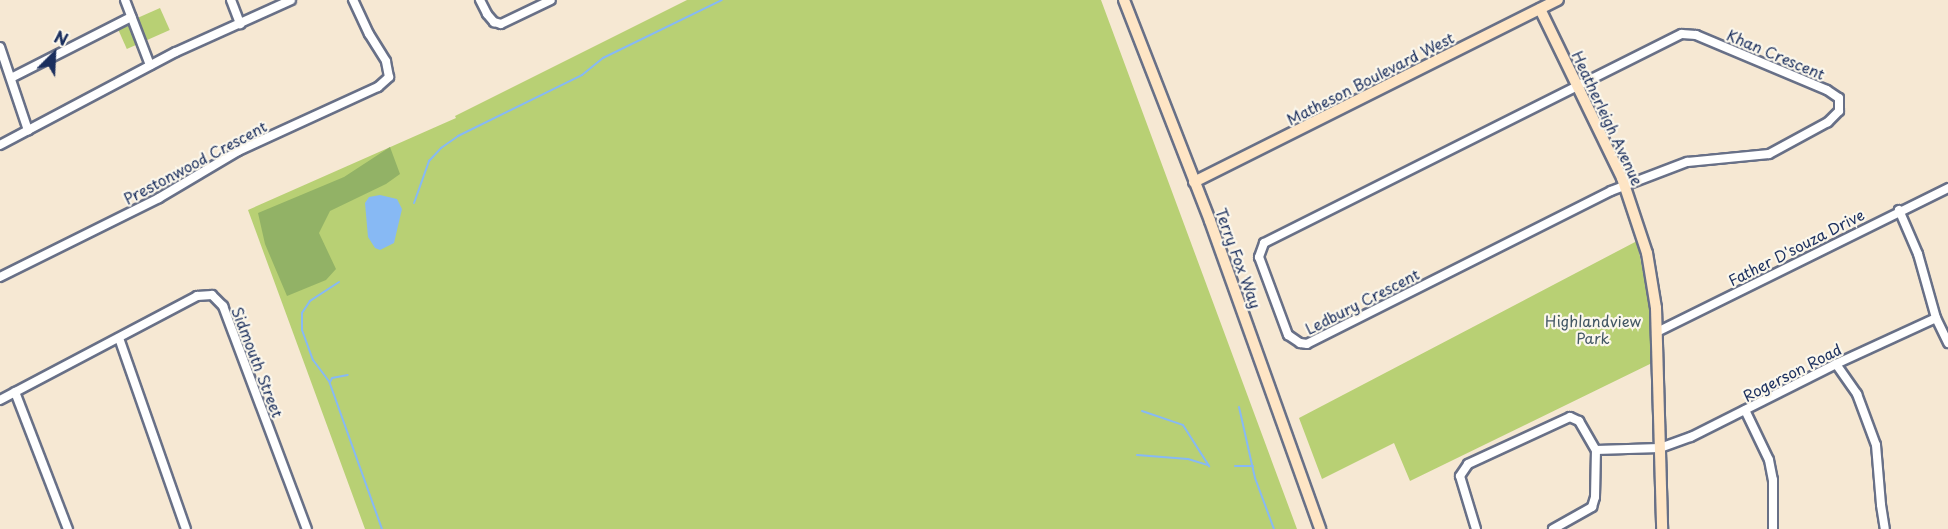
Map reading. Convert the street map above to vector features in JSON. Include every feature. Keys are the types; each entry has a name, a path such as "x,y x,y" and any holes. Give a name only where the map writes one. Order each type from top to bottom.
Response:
{"street":[{"path":"125,0 150,65"},
{"path":"231,0 240,24"},
{"path":"0,145 150,65 291,0"},
{"name":"Prestonwood Crescent","path":"0,277 159,198 238,151 378,87 389,77 386,61 369,34 353,0"},
{"path":"480,0 494,22 501,24 551,0"},
{"name":"Terry Fox Way","path":"1124,0 1194,182 1320,529"},
{"name":"Matheson Boulevard West","path":"1194,182 1558,0"},
{"name":"Heatherleigh Avenue","path":"1540,9 1625,184 1647,253 1657,332 1662,529"},
{"path":"11,78 132,18"},
{"name":"Khan Crescent","path":"1578,86 1675,37 1688,34 1827,90 1839,98 1839,111 1834,118 1774,152 1687,162 1625,184"},
{"path":"0,47 28,130"},
{"name":"Ledbury Crescent","path":"1578,86 1264,243 1259,257 1288,335 1300,344 1307,344 1625,184"},
{"name":"Father D'souza Drive","path":"1657,332 1899,210 1948,188"},
{"path":"1899,210 1918,254 1936,318 1948,343"},
{"name":"Sidmouth Street","path":"0,400 197,297 212,295 223,306 307,529"},
{"name":"Rogerson Road","path":"1596,450 1660,448 1691,437 1836,364 1936,318"},
{"path":"119,338 186,529"},
{"path":"1836,364 1857,394 1876,446 1885,529"},
{"path":"15,392 68,529"},
{"path":"1745,410 1769,460 1773,480 1773,529"},
{"path":"1476,529 1460,476 1468,465 1570,417 1579,421 1596,450 1595,497 1592,507 1553,529"}],"green space":[{"path":"687,0 1101,0 1297,529 365,529 248,210 456,118 455,116"},
{"path":"160,8 170,30 127,49 117,27"},
{"path":"390,147 400,174 386,184 330,211 319,233 336,269 326,280 287,296 265,244 258,213 344,177"},
{"name":"Highlandview Park","path":"1637,241 1650,309 1652,363 1410,481 1394,443 1322,479 1299,418"}],"water":[{"path":"380,195 397,199 402,209 394,243 380,250 375,248 368,237 365,203 369,197"}],"waterway":[{"path":"414,203 429,161 441,148 458,136 582,75 603,58 722,0"},
{"path":"339,282 310,301 302,313 302,330 313,360 329,381 382,529"},
{"path":"330,382 332,378 348,375"},
{"path":"1239,407 1255,478 1274,529"},
{"path":"1142,411 1183,425 1209,466"},
{"path":"1137,455 1188,459 1208,465"},
{"path":"1235,466 1253,466"}]}
